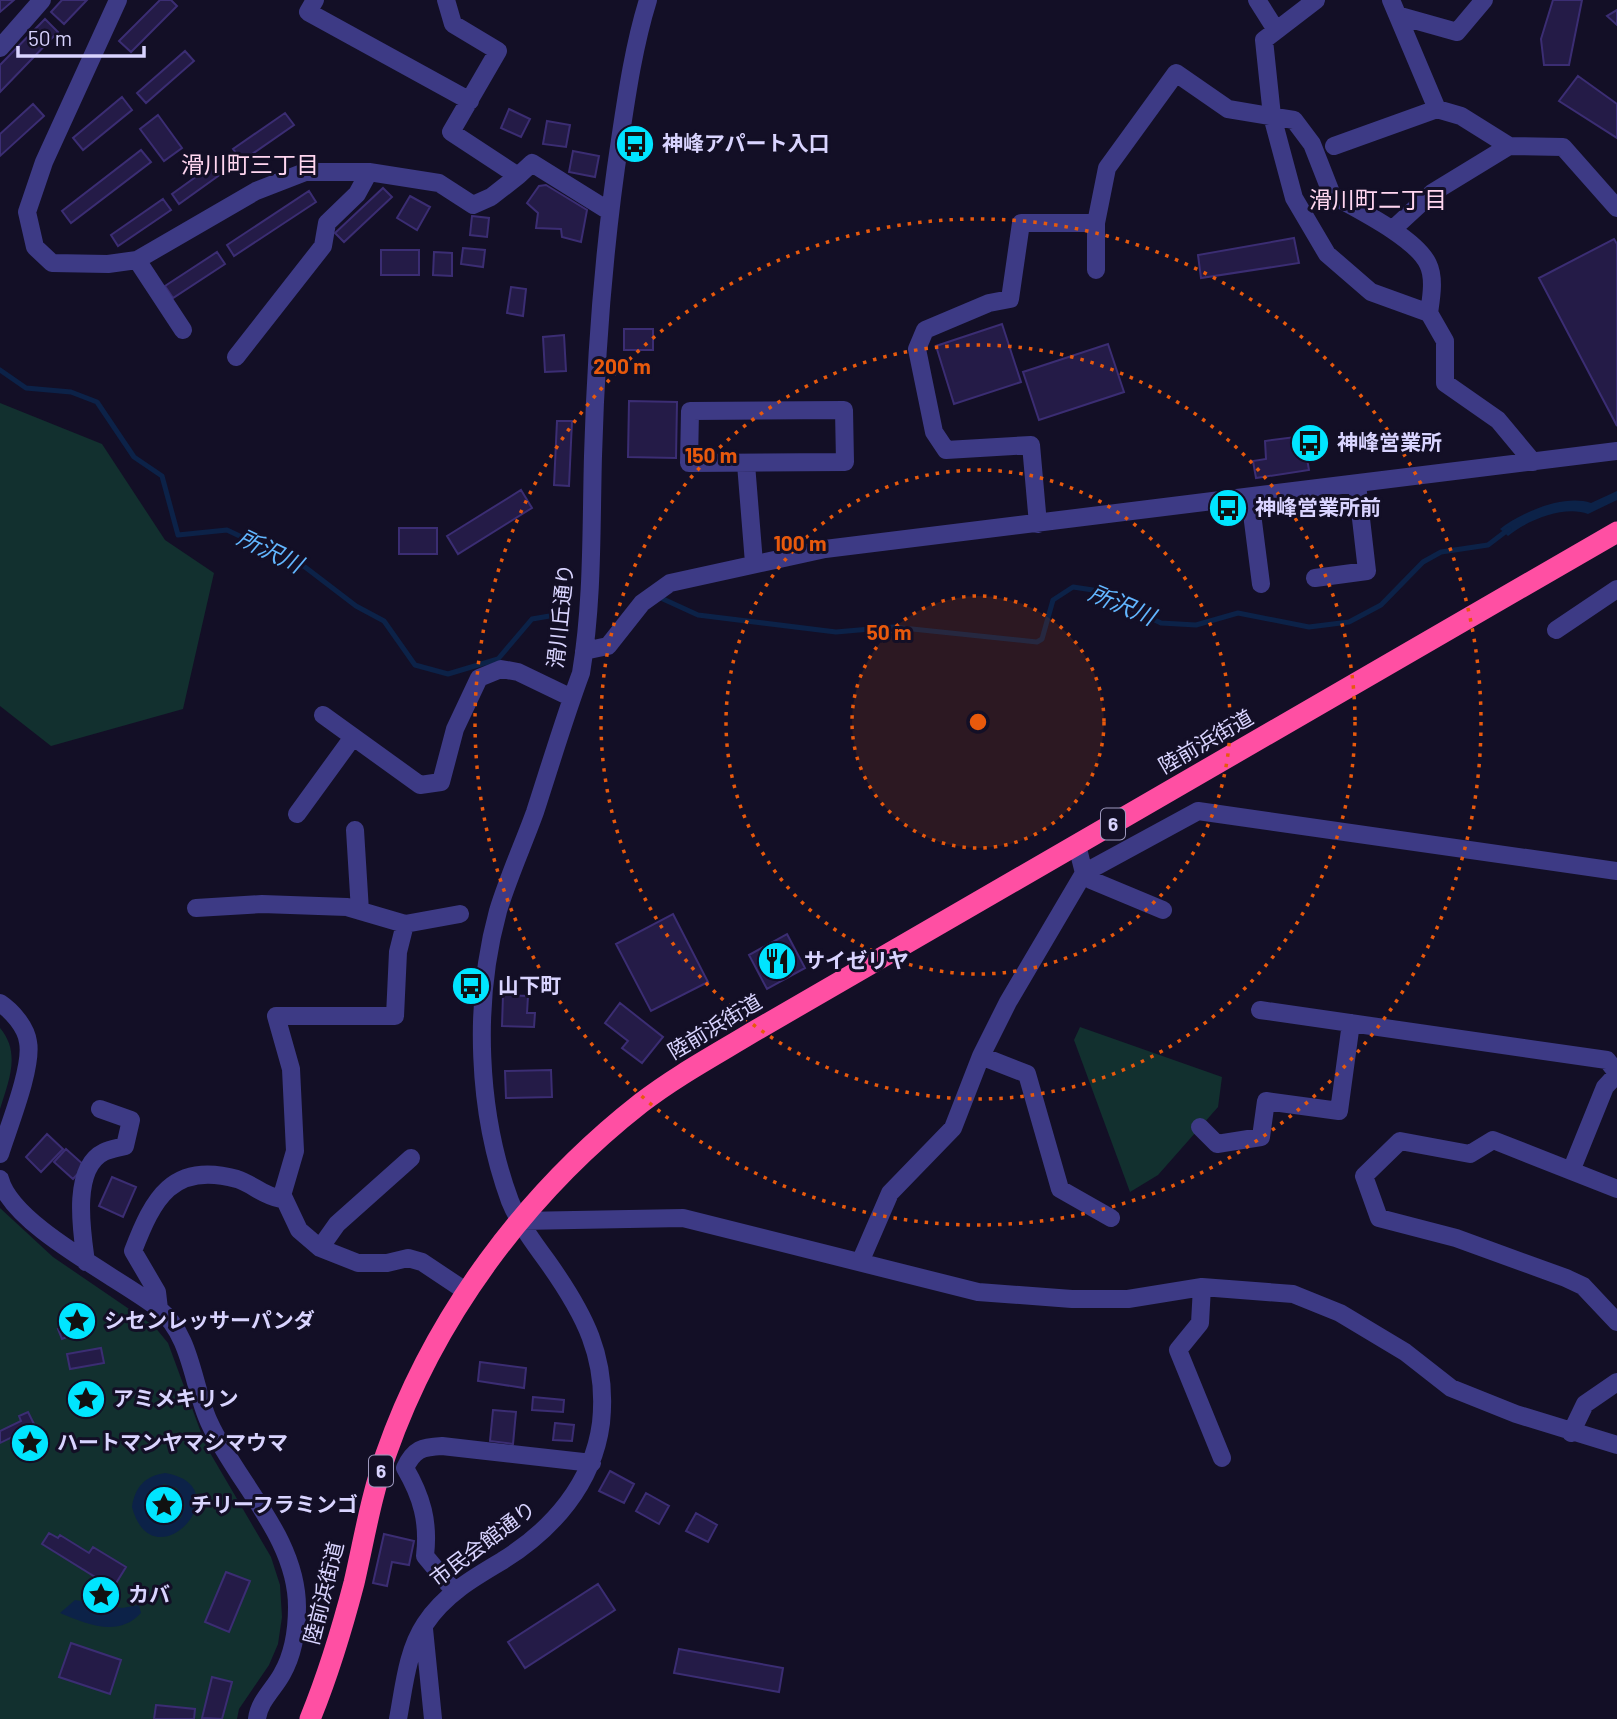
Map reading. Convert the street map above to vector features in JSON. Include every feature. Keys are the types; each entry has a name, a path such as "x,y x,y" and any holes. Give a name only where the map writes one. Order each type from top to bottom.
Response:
{"highway":[{"name":"陸前浜街道","path":"310,1719 339,1636 386,1454 424,1367 494,1251 614,1125 681,1075 1616,537"}],"street":[{"path":"0,48 42,0"},
{"path":"118,0 44,162 27,212 35,247 52,263 108,264 136,260 256,191 305,172 369,172 439,183 472,205 491,197 532,163 609,211"},
{"path":"315,0 308,12 470,101"},
{"path":"446,0 453,24 498,51 451,132 518,176"},
{"name":"滑川丘通り","path":"520,1221 510,1201 486,1091 483,1042 487,967 499,910 572,698 584,651 589,589 595,379 609,211 636,44 648,0"},
{"path":"1257,0 1276,30"},
{"path":"1316,0 1264,40 1272,116 1294,198 1327,254 1371,292 1429,313"},
{"path":"1391,0 1437,109"},
{"path":"1400,16 1457,32 1484,0"},
{"path":"1096,270 1096,223 1107,168 1176,73 1228,109 1294,120 1312,144 1332,195 1393,229 1428,264 1432,287 1429,313 1445,341 1445,383 1498,420 1533,462"},
{"path":"1334,146 1437,109 1461,116 1509,146 1563,147 1617,208"},
{"path":"1393,229 1432,193 1509,146"},
{"path":"236,358 323,246 327,223 357,194 369,172"},
{"path":"1038,524 1031,445 946,450 934,432 917,349 925,330 989,303 1010,299 1021,223 1096,223"},
{"path":"136,260 183,330"},
{"path":"844,410 845,462 746,464 689,463 690,411 844,410"},
{"path":"584,651 608,646 642,603 670,583 754,563 884,540 1038,524 1617,451"},
{"path":"746,464 754,563"},
{"path":"1315,578 1367,571 1357,484"},
{"path":"1250,498 1261,584"},
{"path":"1556,630 1617,589"},
{"path":"323,715 420,785 441,782 455,729 479,678 501,669 518,672 572,698"},
{"path":"297,814 353,737"},
{"path":"861,1260 890,1193 953,1128 981,1056 1008,1002 1084,873 1198,811 1617,871"},
{"path":"355,830 360,911"},
{"path":"1077,845 1084,873 1091,880 1163,910"},
{"path":"196,908 262,904 347,907 405,924 460,914"},
{"path":"159,1309 157,1292 133,1251 147,1214 163,1189 204,1173 240,1180 263,1196 281,1199 295,1152 291,1069 276,1016 395,1016 398,952 405,924"},
{"path":"0,1003 16,1017 29,1041 26,1066 0,1154"},
{"path":"1260,1010 1614,1067 1571,1171"},
{"path":"1200,1127 1217,1144 1261,1137 1266,1101 1339,1111 1350,1023"},
{"path":"981,1056 1027,1074 1060,1189 1111,1218"},
{"path":"86,1262 80,1200 91,1163 102,1153 125,1146 131,1120 100,1109"},
{"path":"1617,1189 1493,1140 1470,1154 1400,1141 1364,1176 1379,1218 1456,1238 1566,1278 1583,1286 1617,1322"},
{"path":"320,1248 337,1224 411,1158"},
{"path":"0,1179 3,1189 13,1203 86,1262 159,1309 172,1322 183,1341 210,1423 285,1551 294,1580 297,1604 293,1648 281,1675 259,1707 257,1719"},
{"path":"282,1194 299,1230 320,1248 358,1263 387,1263 408,1258 422,1262 467,1292"},
{"path":"520,1221 683,1218 861,1260 978,1292 1072,1299 1128,1299 1202,1287 1293,1294 1340,1313 1394,1345 1451,1388 1571,1433 1617,1444"},
{"name":"市民会館通り","path":"398,1719 412,1652 424,1625 455,1592 534,1539 552,1523 570,1501 592,1463 603,1398 591,1335 585,1318 520,1221"},
{"path":"1202,1287 1200,1323 1178,1350 1222,1458"},
{"path":"1571,1433 1585,1404 1617,1382"},
{"path":"455,1592 425,1556 425,1512 405,1468 412,1454 424,1447 442,1446 592,1463"},
{"path":"424,1625 433,1719"}],"green space":[{"path":"0,403 102,444 165,540 214,573 183,709 51,746 0,706"},
{"path":"1080,1027 1222,1077 1218,1107 1158,1175 1130,1192 1074,1040"},
{"path":"0,1028 6,1037 12,1057 0,1109"},
{"path":"0,1208 53,1257 154,1326 168,1343 206,1446 271,1557 280,1585 282,1617 278,1644 269,1665 239,1709 237,1719 0,1719"}],"water":[{"path":"1617,491 1617,500 1588,514 1568,511 1546,516 1508,536 1500,529 1520,516 1544,506 1568,501 1591,503"},
{"path":"165,1473 187,1481 196,1495 195,1510 186,1524 172,1534 157,1537 143,1529 132,1507 138,1488 152,1477","holes":["164,1484 177,1488 185,1505 181,1518 172,1523 169,1512 172,1500 164,1496 158,1499 157,1507 163,1513 165,1525 151,1518 145,1506 147,1494"]},
{"path":"75,1600 122,1608 139,1605 141,1613 122,1625 112,1627 91,1624 60,1613"}],"building":[{"path":"0,0 14,0 0,12"},
{"path":"62,0 87,0 64,24 51,12"},
{"path":"160,0 171,0 177,6 131,52 119,41"},
{"path":"1553,0 1582,0 1569,65 1544,65 1541,39"},
{"path":"1617,10 1617,25 1607,16"},
{"path":"45,19 58,32 0,92 0,65"},
{"path":"185,51 194,61 146,103 137,93"},
{"path":"1578,76 1617,104 1617,138 1559,101"},
{"path":"122,97 132,110 83,150 73,138"},
{"path":"33,104 44,116 0,156 0,134"},
{"path":"509,109 530,119 521,137 501,128"},
{"path":"285,113 294,125 242,161 233,149"},
{"path":"158,115 182,148 164,161 140,129"},
{"path":"547,121 570,125 566,147 543,144"},
{"path":"141,150 151,162 71,223 62,211"},
{"path":"573,151 599,156 595,177 569,172"},
{"path":"225,156 232,166 179,204 172,194"},
{"path":"546,185 587,210 581,242 562,237 561,229 536,228 538,213 527,203 539,186"},
{"path":"383,188 392,197 344,242 335,233"},
{"path":"309,191 316,202 234,256 227,245"},
{"path":"410,196 430,207 417,230 397,218"},
{"path":"163,199 171,210 118,246 111,235"},
{"path":"472,216 489,218 487,237 470,235"},
{"path":"1294,238 1299,263 1201,278 1198,255"},
{"path":"1614,239 1617,244 1617,426 1539,278"},
{"path":"463,248 485,250 483,267 461,264"},
{"path":"381,250 419,250 419,275 381,275"},
{"path":"217,252 225,264 173,298 165,286"},
{"path":"434,252 452,253 452,276 433,275"},
{"path":"511,287 526,289 523,316 507,313"},
{"path":"1002,324 1021,382 954,404 936,346"},
{"path":"624,329 653,329 653,350 624,350"},
{"path":"564,335 566,371 545,372 543,337"},
{"path":"1108,344 1124,392 1039,420 1023,372"},
{"path":"629,401 677,402 676,458 628,457"},
{"path":"557,421 572,421 569,486 554,485"},
{"path":"1303,436 1309,470 1256,478 1253,461 1266,459 1265,441"},
{"path":"521,490 532,508 458,554 447,536"},
{"path":"399,528 437,528 437,554 399,554"},
{"path":"673,914 708,982 651,1011 616,944"},
{"name":"サイゼリヤ","path":"787,934 805,968 767,989 749,955"},
{"path":"503,995 528,996 527,1013 535,1013 534,1027 502,1026"},
{"path":"620,1003 663,1037 642,1063 622,1048 628,1041 605,1023"},
{"path":"551,1070 552,1097 506,1098 505,1071"},
{"path":"47,1134 63,1149 41,1172 26,1157"},
{"path":"66,1149 85,1166 73,1179 54,1162"},
{"path":"112,1177 136,1187 123,1217 99,1206"},
{"path":"72,1323 77,1333 62,1339 58,1329"},
{"path":"101,1348 104,1363 70,1369 67,1354"},
{"path":"480,1362 526,1368 524,1388 478,1381"},
{"path":"533,1397 564,1400 563,1412 532,1410"},
{"path":"493,1410 516,1412 513,1444 490,1441"},
{"path":"28,1412 35,1426 0,1443 0,1431 21,1421 19,1416"},
{"path":"555,1423 574,1425 572,1441 553,1440"},
{"path":"610,1471 634,1484 624,1503 599,1491"},
{"path":"646,1493 669,1506 659,1524 636,1511"},
{"path":"696,1513 717,1525 708,1542 686,1531"},
{"path":"49,1533 58,1538 60,1535 89,1553 93,1547 126,1567 113,1588 42,1544"},
{"path":"384,1534 414,1541 409,1565 392,1562 387,1586 373,1583"},
{"path":"226,1572 250,1581 229,1632 205,1622"},
{"path":"598,1584 615,1610 525,1668 508,1642"},
{"path":"71,1643 121,1660 110,1694 59,1677"},
{"path":"679,1649 783,1668 779,1692 674,1673"},
{"path":"212,1677 232,1682 222,1719 202,1718"},
{"path":"156,1705 195,1709 194,1719 154,1719"}],"waterway":[{"name":"所沢川","path":"0,370 26,388 71,392 97,402 134,457 162,476 178,535 227,530 305,567 356,606 384,621 415,665 448,674 498,659 532,619 567,613"},
{"name":"所沢川","path":"663,599 698,615 836,632 893,627 1037,642 1042,639 1053,600 1073,587 1093,590 1161,623 1196,625 1238,613 1309,627 1349,622 1381,605 1423,562 1441,552 1488,545 1509,529"}],"place":[{"name":"神峰アパート入口","path":"635,144"},
{"name":"神峰営業所","path":"1310,443"},
{"name":"神峰営業所前","path":"1228,508"},
{"name":"サイゼリヤ","path":"777,961"},
{"name":"山下町","path":"471,986"},
{"name":"シセンレッサーパンダ","path":"77,1321"},
{"name":"アミメキリン","path":"86,1399"},
{"name":"ハートマンヤマシマウマ","path":"30,1443"},
{"name":"チリーフラミンゴ","path":"164,1505"},
{"name":"カバ","path":"101,1595"}],"district":[{"name":"滑川町三丁目","path":"250,165"},
{"name":"滑川町二丁目","path":"1378,200"}]}
